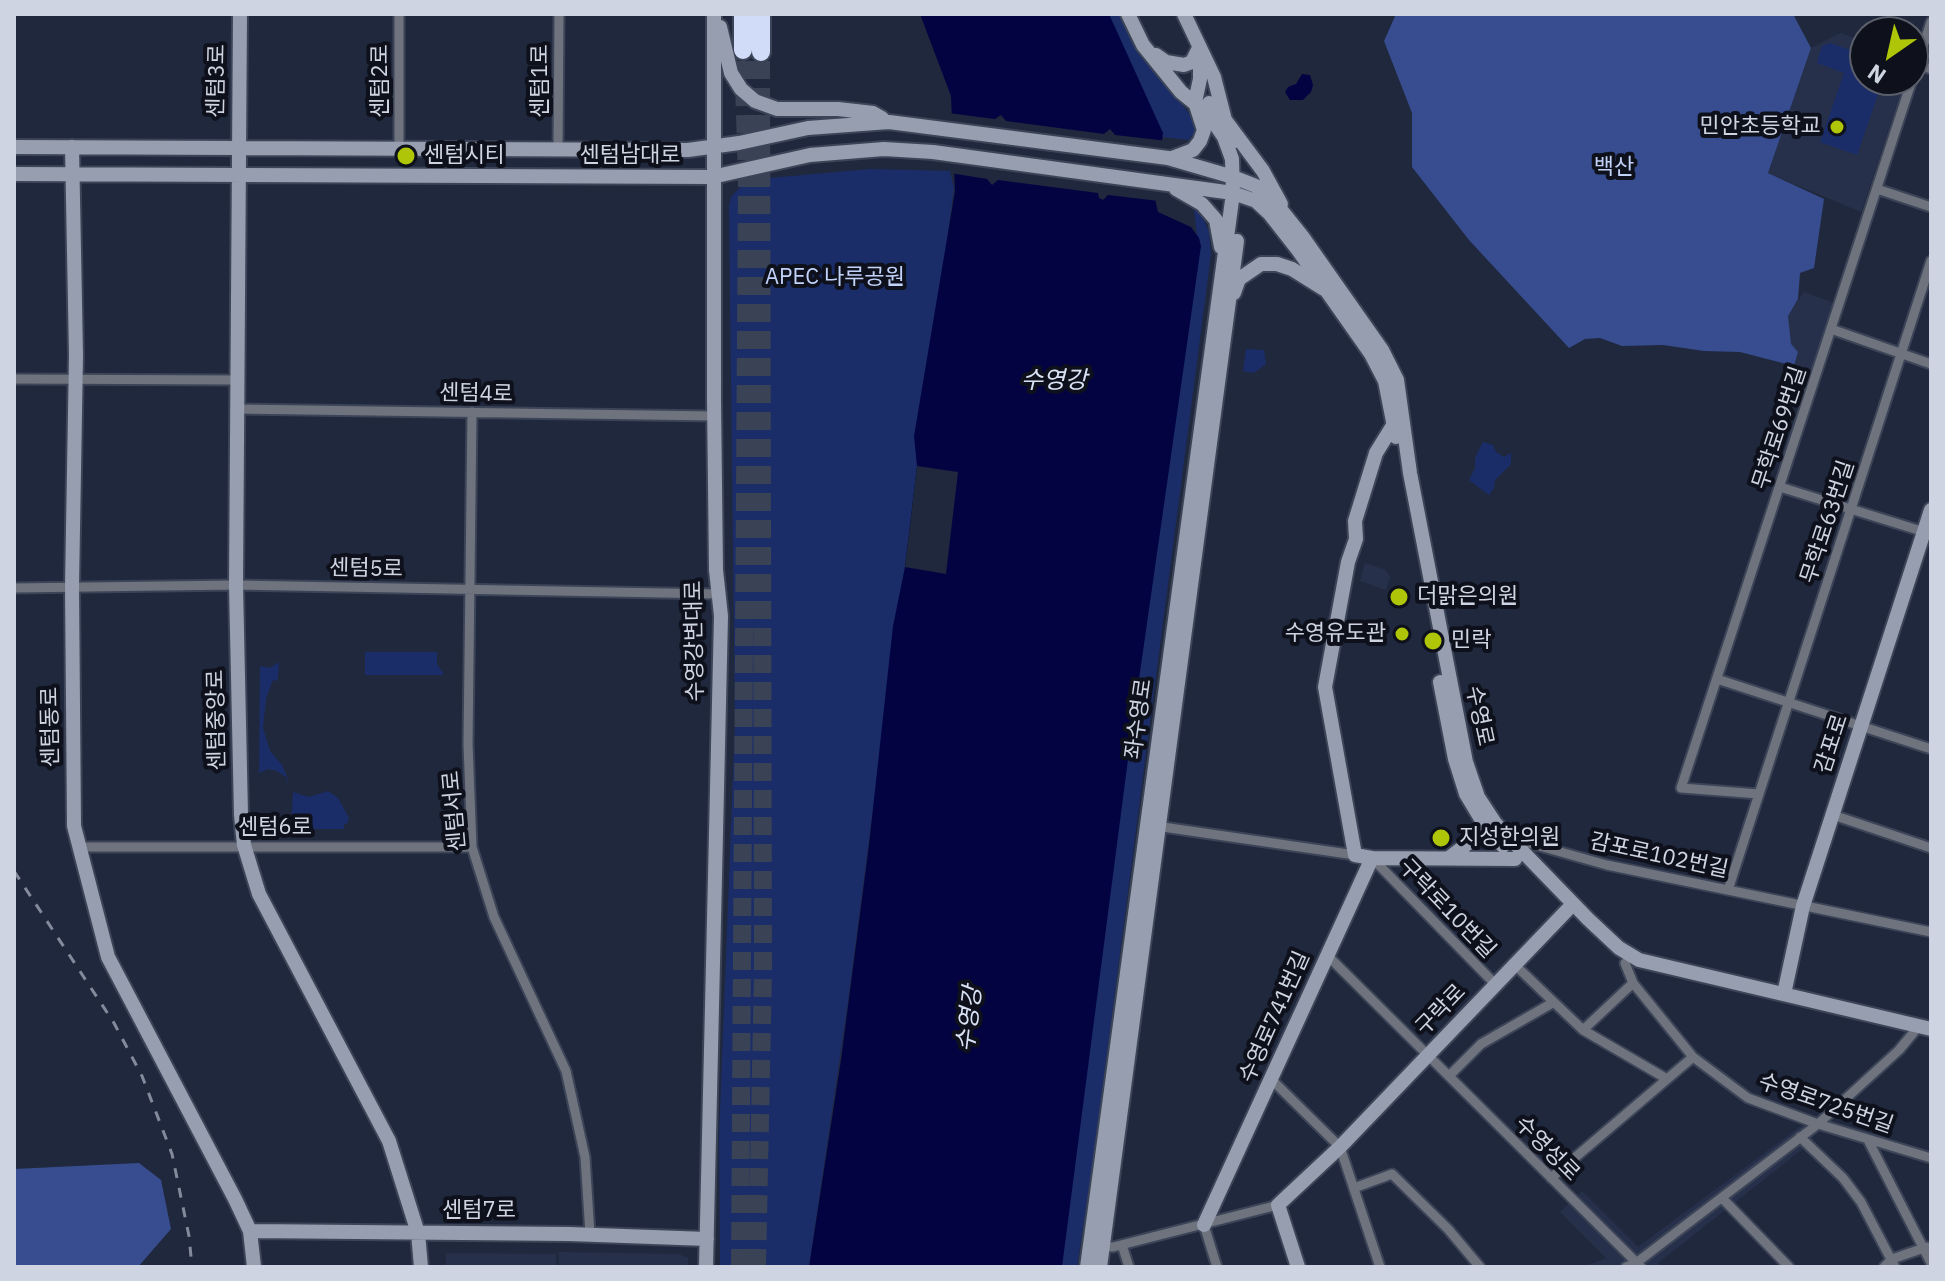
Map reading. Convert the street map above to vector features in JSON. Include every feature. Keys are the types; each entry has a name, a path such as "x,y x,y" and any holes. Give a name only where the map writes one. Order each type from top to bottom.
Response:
{"highway":[{"path":"743,14 755,47 762,14"}],"main road":[{"name":"센텀3로","path":"238,149 240,14"},
{"path":"715,14 731,73 741,89 755,101 777,109 838,109 873,113 889,122"},
{"name":"수영강변대로","path":"706,1267 720,632 712,177 715,14"},
{"path":"1128,14 1143,45 1181,92 1196,98 1225,120 1263,171 1284,213"},
{"path":"1184,14 1214,77 1225,120 1237,146 1237,186"},
{"path":"1143,45 1166,62 1184,65 1192,62 1198,54 1200,43"},
{"path":"1168,158 1183,156 1200,141 1204,130 1196,98 1200,43"},
{"path":"1196,98 1224,137 1237,186"},
{"name":"센텀남대로","path":"14,147 713,148 808,128 889,122 1168,158 1237,186"},
{"name":"센텀동로","path":"72,147 74,826 108,957 250,1231 254,1267"},
{"name":"센텀중앙로","path":"238,149 236,585 244,845 259,894 389,1141 418,1233 421,1267"},
{"name":"센텀남대로","path":"14,174 712,177 835,151 884,149 933,152 1165,183 1237,186"},
{"path":"1165,183 1190,196 1216,220 1223,268"},
{"name":"수영로","path":"1237,186 1256,186 1284,213 1382,350 1397,380 1398,417"},
{"name":"수영로","path":"1237,186 1269,213 1326,290 1379,367 1385,381 1398,417 1410,473 1466,762 1491,826 1515,859 1619,948 1639,960 1931,1029"},
{"name":"좌수영로","path":"1087,1267 1105,1229 1223,268 1237,186"},
{"name":"좌수영로","path":"1100,1267 1096,1246 1229,304 1237,186"},
{"path":"1229,304 1239,279 1261,264 1277,264 1292,269 1326,290"},
{"path":"1398,417 1376,453 1355,521 1356,539 1348,562 1325,687 1355,855 1372,858 1515,859"},
{"name":"감포로","path":"1784,994 1803,906 1928,533 1931,510"},
{"path":"1449,858 1491,826"},
{"name":"수영로","path":"1491,826 1508,837 1604,947 1625,963 1672,978 1931,1036"},
{"name":"수영로741번길","path":"1204,1225 1372,858"},
{"name":"구락로","path":"1278,1205 1340,1147 1570,907"},
{"path":"1278,1205 1298,1267"},
{"name":"센텀7로","path":"250,1231 590,1234 707,1239"}],"street":[{"name":"센텀2로","path":"399,14 399,148"},
{"name":"센텀1로","path":"558,149 559,14"},
{"name":"무학로69번길","path":"1759,794 1681,788 1907,96"},
{"path":"1877,189 1931,207"},
{"name":"무학로63번길","path":"1728,890 1931,261"},
{"path":"1831,329 1931,364"},
{"path":"14,379 237,380"},
{"name":"센텀4로","path":"237,409 714,416"},
{"name":"센텀서로","path":"472,412 468,588 468,744 472,847 494,917 566,1071 585,1157 590,1234"},
{"path":"1780,487 1928,533"},
{"name":"센텀5로","path":"14,588 236,585 718,594"},
{"path":"1717,679 1931,749"},
{"path":"1833,815 1931,848"},
{"path":"1153,826 1355,855"},
{"name":"감포로102번길","path":"1508,837 1607,865 1931,932"},
{"name":"센텀6로","path":"78,847 472,847"},
{"name":"구락로10번길","path":"1372,858 1496,985"},
{"name":"수영성로","path":"1327,955 1551,1178 1634,1266"},
{"name":"수영로725번길","path":"1625,963 1633,983 1693,1057 1748,1098 1818,1124 1931,1158"},
{"path":"1515,965 1583,1030 1667,1079"},
{"path":"1583,1030 1633,983"},
{"path":"1449,1076 1481,1044 1554,1002"},
{"path":"1634,1266 1818,1124 1899,1050 1914,1032"},
{"path":"1551,1178 1693,1057"},
{"path":"1271,1079 1340,1147 1380,1267"},
{"path":"1800,1137 1843,1178 1861,1202 1894,1263"},
{"path":"1868,1140 1928,1247 1931,1263"},
{"path":"1354,1188 1392,1174 1448,1229 1480,1267"},
{"path":"1722,1198 1789,1267"},
{"path":"1096,1246 1122,1245 1278,1205"},
{"path":"1204,1225 1217,1267"},
{"path":"1122,1245 1129,1267"},
{"path":"1884,1267 1928,1247"}],"shaded area":[{"name":"민안초등학교","path":"1841,33 1849,36 1849,96 1900,96 1861,212 1768,173 1811,48"},
{"path":"1804,292 1832,302 1833,306 1811,377 1794,366 1798,352 1791,345 1787,316"},
{"path":"1365,563 1386,570 1390,577 1386,590 1360,581"},
{"path":"1802,1125 1814,1140 1658,1263 1660,1267 1584,1267 1606,1258 1560,1212 1582,1191 1638,1247"},
{"path":"559,1252 679,1254 688,1258 688,1267 559,1267"},
{"path":"446,1253 556,1254 556,1267 446,1267"}],"green space":[{"path":"1098,14 1121,14 1134,43 1195,121 1196,130 1189,140 1153,136"},
{"name":"백산","path":"1396,14 1793,14 1811,48 1768,173 1824,199 1814,268 1800,273 1798,299 1788,316 1791,344 1798,352 1794,366 1740,352 1663,345 1622,346 1600,338 1585,339 1569,348 1469,240 1412,167 1412,113 1384,41"},
{"path":"1830,43 1849,50 1849,96 1877,96 1857,155 1820,142 1844,73 1817,63 1822,46"},
{"name":"APEC 나루공원","path":"871,169 950,171 954,188 847,1009 809,1267 720,1267 719,1137 735,724 729,207 731,197 747,180"},
{"path":"1194,210 1200,211 1209,232 1211,254 1092,1168 1077,1267 1054,1267 1198,245"},
{"path":"1246,349 1264,350 1266,364 1254,373 1243,371"},
{"path":"1483,442 1493,445 1496,452 1504,457 1511,453 1511,464 1495,480 1489,495 1469,480"},
{"path":"365,652 437,652 437,664 444,675 365,675"},
{"path":"279,662 278,678 273,680 266,699 263,728 270,751 282,765 288,779 288,786 287,778 277,771 268,769 259,773 260,666 270,668"},
{"path":"328,791 338,798 349,818 344,829 291,829 293,792 309,797"},
{"path":"139,1163 161,1180 171,1229 138,1267 14,1267 14,1169"}],"water":[{"name":"수영강","path":"920,14 1109,14 1163,133 1155,199 1158,212 1191,227 1201,246 1133,721 1062,1267 809,1267 841,1060 893,626 905,567 917,466 914,436 955,191 951,96"},
{"path":"1302,74 1310,75 1313,85 1311,92 1303,100 1290,100 1285,92 1296,84"}],"pier":[{"path":"948,113 995,119 1001,115 1006,121 1104,134 1110,129 1115,135 1168,141 1159,201 1108,195 1103,200 1098,193 998,180 992,185 987,179 950,173"},
{"path":"917,466 958,472 946,574 905,567"}],"tunnel":[{"path":"740,1267 747,180 743,50"},
{"path":"757,1267 763,971 761,52"}],"railway":[{"path":"14,871 114,1023 142,1076 172,1154 189,1236 192,1267"}],"place":[{"name":"민안초등학교","path":"1837,127"},
{"name":"센텀시티","path":"406,156"},
{"name":"더맑은의원","path":"1399,597"},
{"name":"수영유도관","path":"1402,634"},
{"name":"민락","path":"1433,641"},
{"name":"지성한의원","path":"1441,838"}]}
